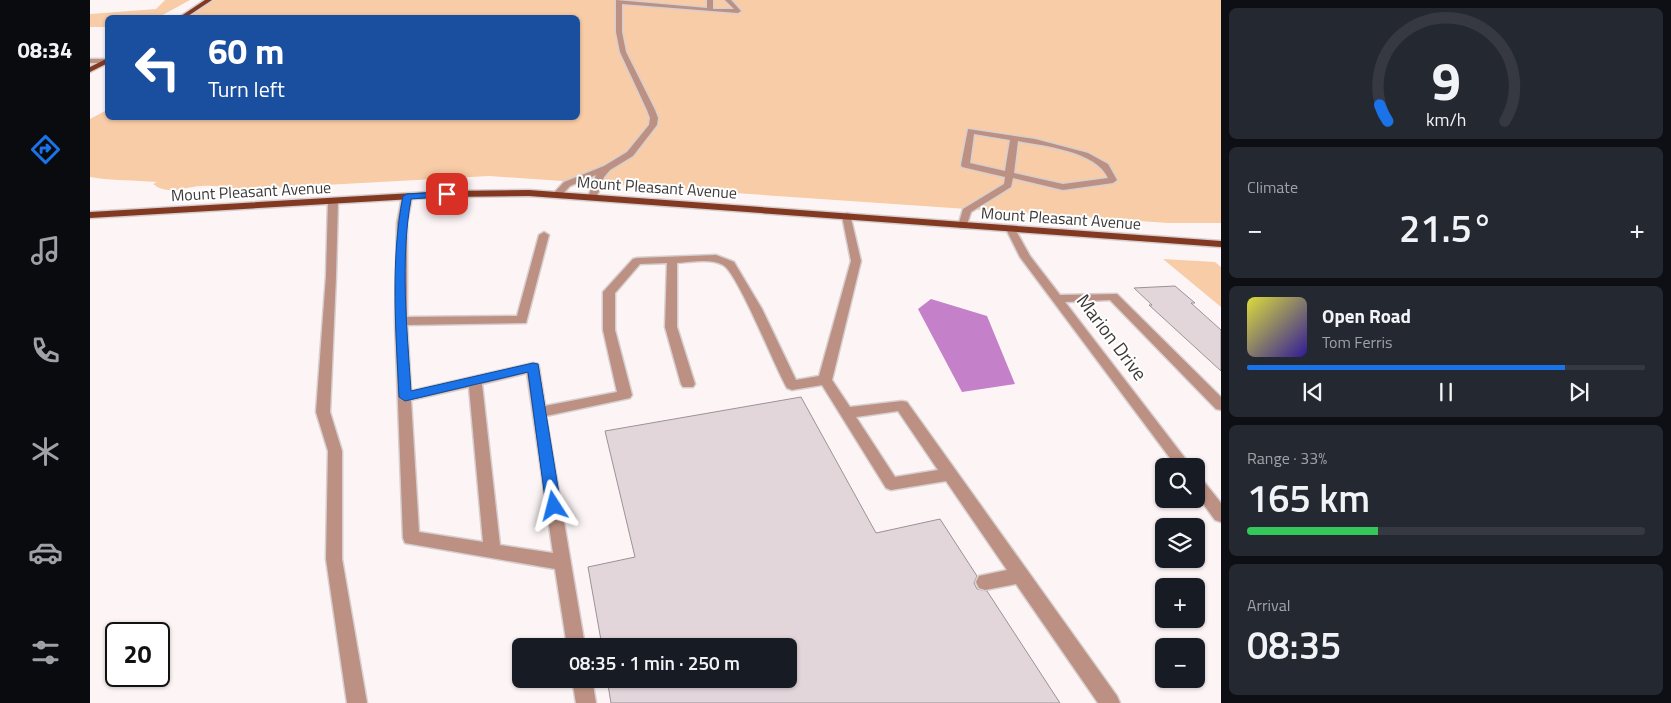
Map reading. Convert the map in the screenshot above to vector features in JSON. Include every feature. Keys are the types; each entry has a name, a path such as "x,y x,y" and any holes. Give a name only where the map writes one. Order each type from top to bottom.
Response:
{"main road":[{"path":"185,15 209,0"},
{"path":"90,70 104,62"},
{"name":"Mount Pleasant Avenue","path":"90,215 488,192 593,197 1221,244"}],"street":[{"path":"710,0 710,10"},
{"path":"557,195 567,184 607,168 630,154 654,125 654,118 623,52 619,32 619,1 738,11 728,0"},
{"path":"90,63 104,62"},
{"path":"971,131 1014,138 1065,148 1101,162 1109,170 1112,180 1063,187 965,166 971,131"},
{"path":"963,226 966,211 1008,185 1014,138"},
{"path":"593,197 600,176 607,168"},
{"path":"407,196 402,223 401,321 411,538 562,562"},
{"path":"333,201 331,276 322,412 335,451 334,559 357,703"},
{"path":"848,216 856,261 825,380 891,484 950,474"},
{"name":"Marion Drive","path":"1011,229 1026,257 1178,458"},
{"path":"401,321 522,320 544,235"},
{"path":"539,412 625,395 609,330 609,292 637,261 716,258 730,264 756,309 792,385 825,380"},
{"path":"672,260 671,327 688,384"},
{"path":"1058,299 1113,296 1221,405"},
{"path":"405,397 533,367 575,638"},
{"path":"475,381 492,550"},
{"path":"846,413 902,406 1110,703"},
{"path":"1205,494 1221,515"},
{"path":"985,582 1020,575"},
{"path":"584,688 586,703"}],"shaded area":[{"path":"165,0 190,0 163,15 105,15 105,27 90,27 90,14 156,9"},
{"path":"214,0 1221,0 1221,223 1168,223 489,176 271,188 263,190 210,186 164,190 153,184 157,182 90,177 90,119 105,111 105,120 580,120 580,15 190,15"},
{"path":"1163,259 1215,262 1221,267 1221,307"},
{"path":"931,299 987,316 1015,384 962,392 918,309"}],"building":[{"path":"1175,286 1195,303 1191,303 1221,330 1221,371 1149,305 1152,305 1134,288"},
{"path":"801,397 876,533 940,519 977,576 974,583 977,589 987,591 1060,703 611,703 608,688 797,688 797,638 601,638 588,567 635,557 605,431"}],"route":[{"path":"447,194 407,196 402,223 401,321 405,397 533,367 554,506"}]}
